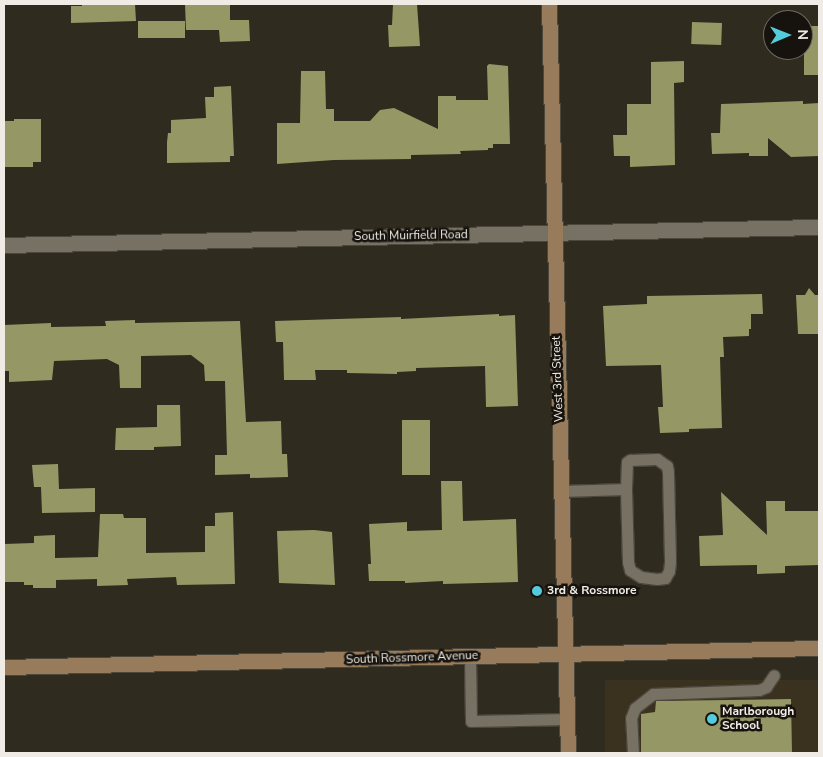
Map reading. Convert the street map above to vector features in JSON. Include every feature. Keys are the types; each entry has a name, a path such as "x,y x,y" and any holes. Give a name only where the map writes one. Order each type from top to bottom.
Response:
{"main road":[{"name":"West 3rd Street","path":"549,4 567,654 568,753"},
{"name":"South Rossmore Avenue","path":"4,667 819,648"}],"street":[{"name":"South Muirfield Road","path":"4,245 819,227"}],"lane":[{"path":"656,459 667,466 670,562 669,571 665,578 641,577 630,570 628,562 626,489 626,468 627,462 630,460 656,459"},
{"path":"561,491 626,489"},
{"path":"470,657 471,721 568,719"},
{"path":"633,753 631,718 636,708 653,694 759,690 766,687 774,675"}],"shaded area":[{"name":"Marlborough School","path":"605,680 819,680 819,753 605,753"}],"building":[{"path":"82,4 135,4 136,21 71,23 71,6 82,6"},
{"path":"185,4 230,4 230,20 249,20 250,41 220,42 219,30 186,30"},
{"path":"393,4 417,4 420,46 389,47 388,25 392,25"},
{"path":"138,21 185,21 185,38 138,38"},
{"path":"692,22 722,23 721,45 691,44"},
{"path":"813,26 819,26 819,75 804,75 804,60 813,60"},
{"path":"684,61 684,82 674,83 675,165 630,167 630,156 614,156 613,135 627,135 627,104 651,104 651,62"},
{"path":"489,64 508,66 510,144 493,144 493,148 488,148 488,150 460,151 461,154 411,155 411,159 334,160 277,164 277,123 300,123 301,71 325,71 326,109 334,109 334,121 370,121 380,110 394,108 438,129 438,96 456,96 456,100 488,100 487,66"},
{"path":"231,86 234,156 230,156 230,162 167,163 167,142 168,133 171,133 171,120 206,118 205,97 214,97 214,87"},
{"path":"803,101 803,104 819,103 819,156 791,157 768,138 768,156 749,156 749,153 712,154 711,133 720,133 721,104"},
{"path":"14,119 41,119 41,162 33,162 33,167 4,167 4,121 14,121"},
{"path":"809,288 815,295 819,295 819,334 798,334 796,295 805,295"},
{"path":"762,294 763,314 751,314 749,336 723,337 724,357 720,357 722,428 689,429 689,432 660,433 658,407 663,407 661,365 606,366 603,306 647,304 647,296"},
{"path":"499,314 499,316 515,315 518,406 486,407 485,366 416,368 416,371 397,372 397,374 347,373 347,370 315,370 316,380 284,380 283,342 276,342 275,321 401,317 401,319"},
{"path":"135,320 135,323 240,321 246,422 281,421 282,454 287,454 288,477 250,478 250,474 215,475 215,455 227,455 225,381 205,381 204,365 191,355 141,356 141,388 120,388 119,365 107,359 54,361 52,380 9,382 9,371 4,371 4,325 51,323 51,327 106,326 105,321"},
{"path":"157,405 180,405 181,446 154,447 154,450 115,450 116,428 157,427"},
{"path":"402,420 430,420 430,475 402,475"},
{"path":"58,464 59,489 95,488 95,512 42,513 41,487 34,487 32,465"},
{"path":"441,481 462,481 463,521 516,519 518,582 443,584 443,581 405,583 405,581 369,581 368,564 371,564 369,524 407,522 407,531 442,530"},
{"path":"721,492 767,535 766,501 785,501 785,511 819,511 819,565 785,566 785,573 757,574 757,565 700,566 699,536 723,535"},
{"path":"233,512 235,584 177,585 176,577 127,579 128,585 97,586 97,579 56,580 56,588 33,588 33,585 24,585 24,582 4,582 4,544 34,543 34,536 55,535 55,558 98,557 100,514 123,514 124,518 146,518 146,553 205,552 205,526 215,526 215,513"},
{"path":"314,530 332,532 335,585 279,583 277,531"},
{"path":"791,699 792,753 641,753 641,714 655,712 656,701"}],"place":[{"name":"3rd & Rossmore","path":"537,591"},
{"name":"Marlborough School","path":"712,719"}]}
